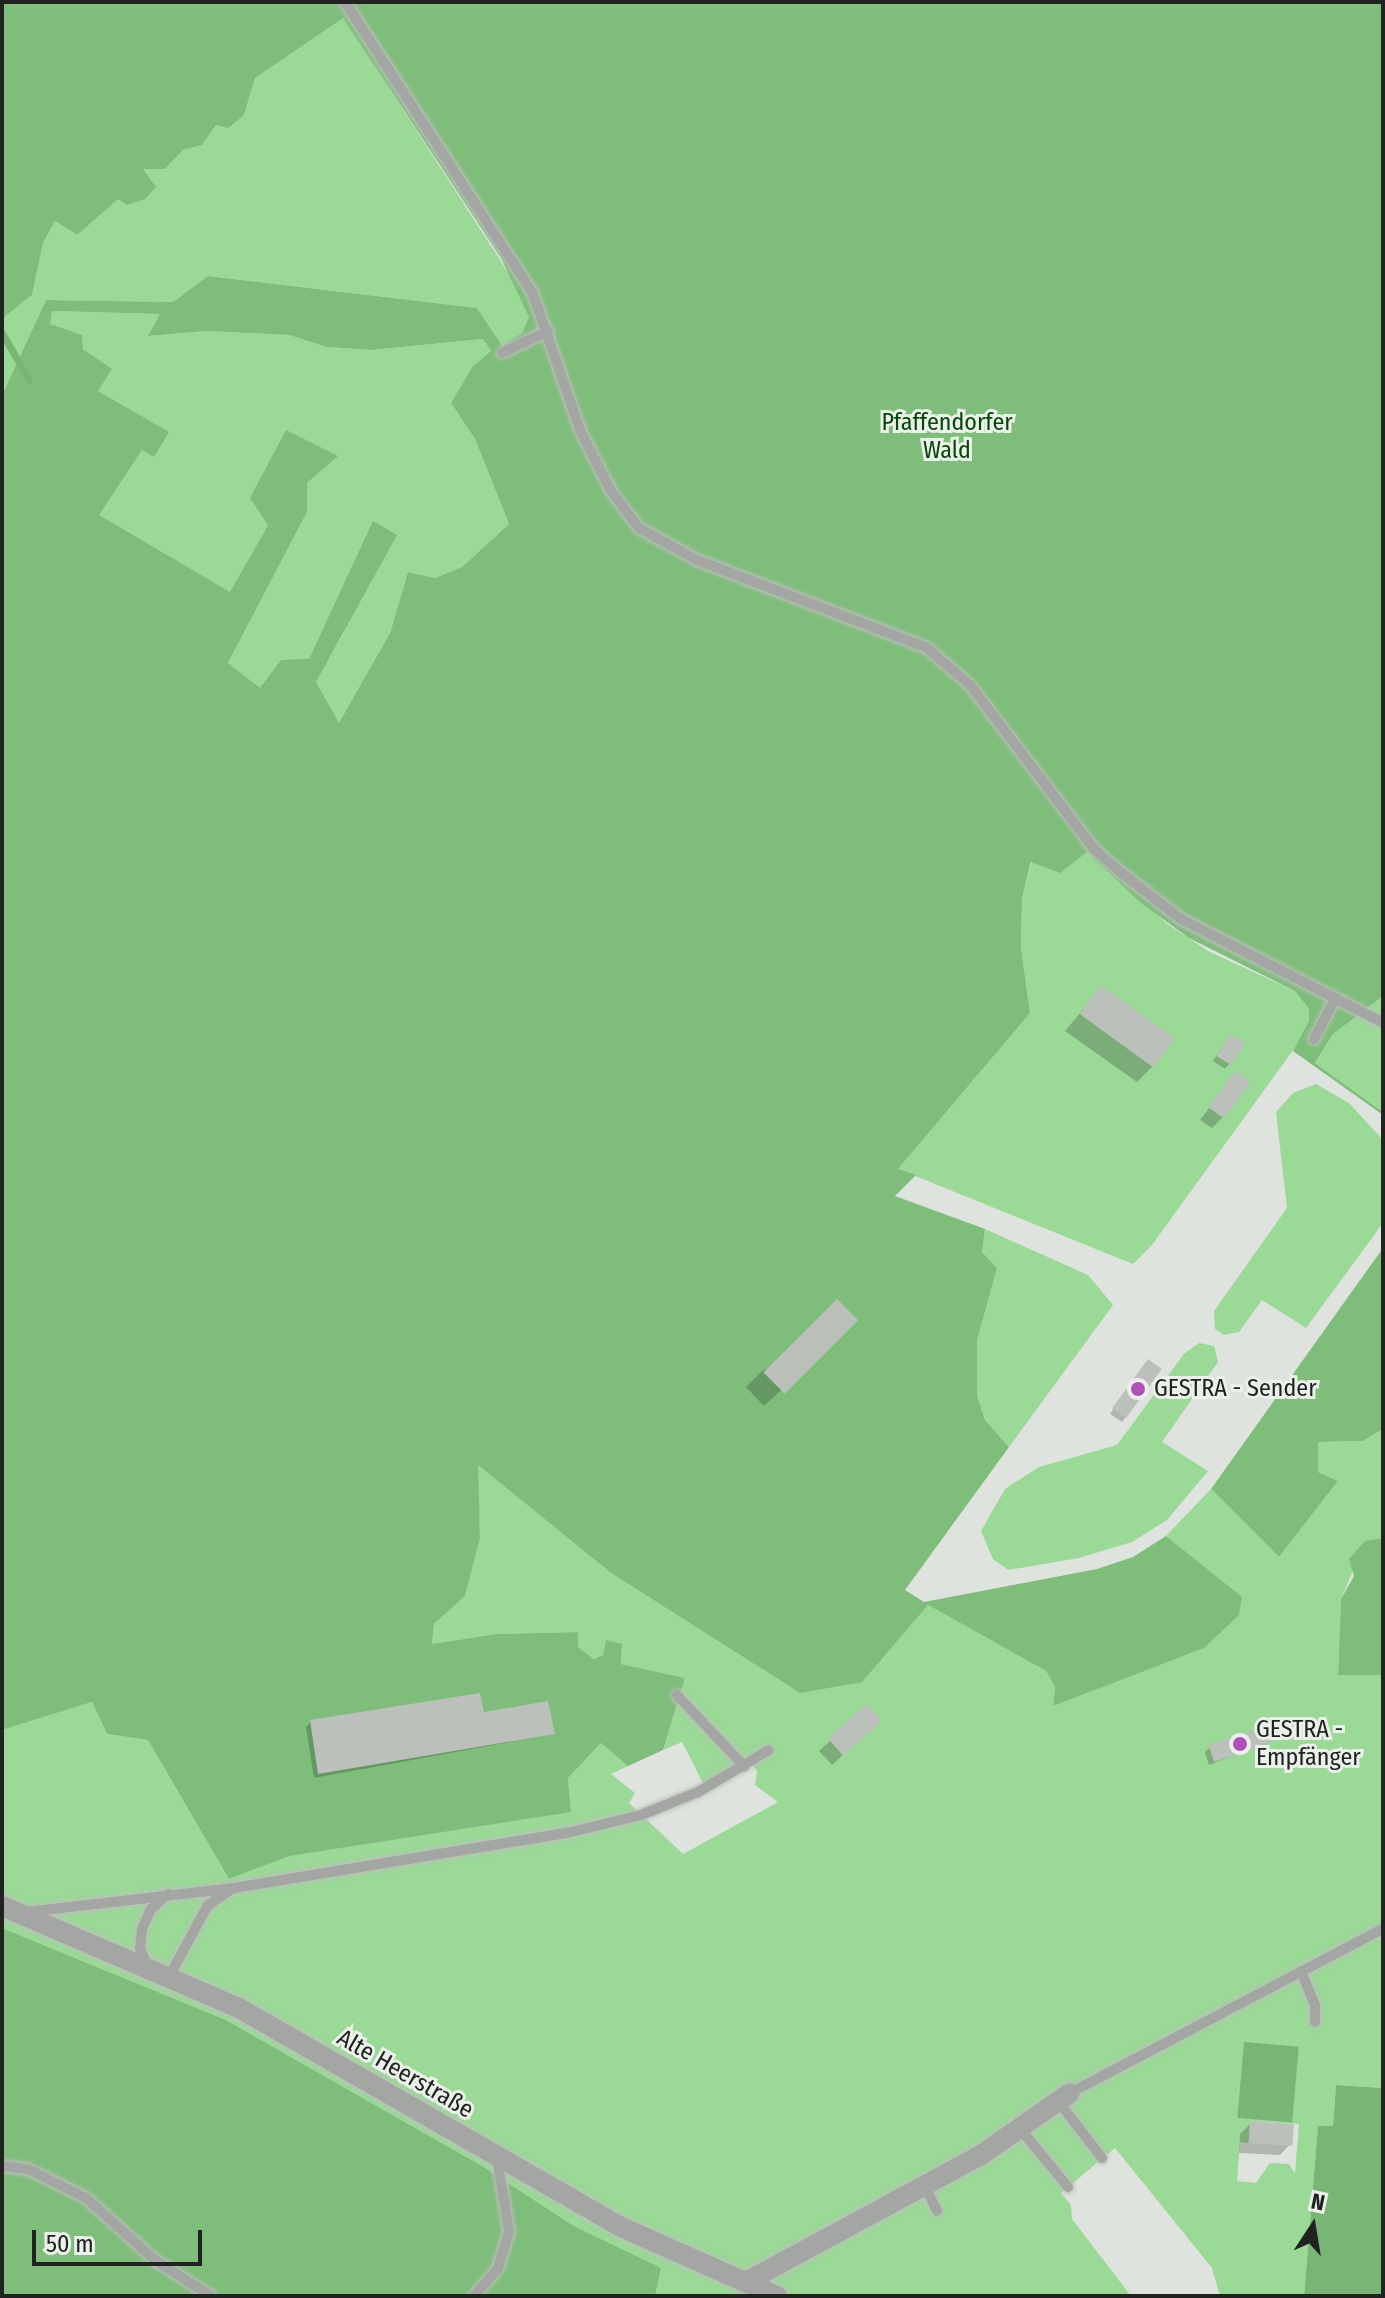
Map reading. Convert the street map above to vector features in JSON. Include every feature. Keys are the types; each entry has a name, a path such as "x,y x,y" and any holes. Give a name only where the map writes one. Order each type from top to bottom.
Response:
{"street":[{"name":"Alte Heerstraße","path":"11,1910 170,1975 263,2022 621,2227 777,2296"},
{"path":"746,2282 1021,2130 1064,2097"}],"lane":[{"path":"345,2 485,213 533,294 580,430 611,491 639,528 697,560 927,648 970,685 1094,849 1123,874 1181,919 1383,1023"},
{"path":"502,353 548,331"},
{"path":"1314,1039 1335,999"},
{"path":"677,1695 744,1766"},
{"path":"11,1910 234,1888 626,1819 698,1792 769,1750"},
{"path":"170,1975 208,1905 234,1888"},
{"path":"147,1965 140,1948 142,1929 151,1909 169,1893"},
{"path":"1102,2158 1064,2097 1383,1929"},
{"path":"1301,1971 1315,2005 1315,2022"},
{"path":"1021,2130 1068,2187"},
{"path":"474,2296 498,2268 509,2231 497,2158"},
{"path":"2,2166 28,2169 86,2198 156,2261 211,2296"},
{"path":"924,2185 937,2211"}],"shaded area":[{"path":"343,17 516,285 529,317 522,333 502,347 477,308 208,276 173,302 46,300 2,395 2,319 32,295 43,243 55,221 77,235 142,169 165,169 183,150 202,145 216,125 244,115 255,78"},
{"path":"52,311 161,314 148,336 206,331 289,335 327,347 371,350 483,339 491,351 472,367 451,403 475,439 509,524 462,567 435,578 408,572 390,633 339,724 315,682 343,634 373,522 309,659 260,689 228,663 307,512 307,483 337,456 286,431 268,525 230,593 98,515 142,450 97,391 111,369 49,324"},
{"path":"1088,852 1166,923 1208,951 1295,991 1309,1009 1309,1028 1152,1245 1133,1264 898,1169 1030,1013 1021,947 1022,898 1032,862"},
{"path":"1383,996 1383,1113 1315,1063 1332,1035"},
{"path":"1316,1084 1349,1103 1383,1140 1383,1223 1306,1328 1262,1300 1239,1332 1224,1335 1215,1329 1214,1311 1287,1208 1276,1112 1293,1093"},
{"path":"985,1229 1088,1275 1113,1305 1009,1447 985,1420 977,1395 977,1341 997,1268 982,1252"},
{"path":"1199,1343 1214,1346 1218,1362 1162,1442 1208,1471 1167,1520 1132,1542 1079,1558 1008,1570 993,1559 981,1531 1005,1489 1039,1467 1117,1445 1184,1354"},
{"path":"1383,1429 1383,1538 1365,1542 1341,1599 1338,1674 1383,1675 1383,2088 1336,2085 1333,2127 1318,2127 1304,2296 1220,2296 1212,2268 1115,2148 1061,2193 1071,2205 1072,2219 1131,2296 655,2296 660,2268 574,2226 482,2166 226,2020 2,1928 2,1730 92,1702 107,1734 148,1740 229,1879 290,1856 571,1811 568,1778 602,1742 628,1766 611,1774 635,1793 629,1803 683,1854 778,1802 755,1785 757,1771 751,1763 705,1787 682,1742 663,1750 685,1678 621,1664 622,1645 606,1640 603,1656 594,1659 578,1647 578,1632 496,1634 432,1644 434,1624 465,1596 480,1539 477,1464 611,1573 800,1693 928,1605 1046,1671 1055,1687 1053,1705 1242,1598 1166,1536 1211,1489 1279,1557 1338,1481 1318,1472 1317,1442 1363,1441","holes":["1250,2121 1299,2124 1295,2173 1289,2164 1270,2163 1256,2183 1237,2181 1240,2142 1249,2143"]},
{"path":"1244,2042 1299,2047 1292,2123 1237,2118"},
{"path":"1336,2085 1383,2088 1382,2296 1304,2296 1318,2126 1333,2126"}],"green space":[{"name":"Pfaffendorfer Wald","path":"2,2 1383,2 1383,996 1332,1035 1315,1063 1383,1115 1293,1051 1309,1021 1309,1009 1295,991 1189,938 1141,903 1087,852 1060,873 1031,862 1022,898 1021,947 1030,1013 898,1169 916,1175 895,1196 985,1229 982,1252 997,1268 977,1341 977,1395 985,1420 1009,1447 905,1590 924,1602 1097,1569 1133,1557 1166,1536 1242,1597 1239,1615 1204,1648 1053,1706 1055,1687 1046,1671 928,1605 862,1682 800,1693 611,1573 478,1465 480,1539 465,1596 434,1624 432,1644 496,1634 578,1632 578,1647 594,1659 603,1655 606,1640 622,1644 621,1664 685,1678 663,1750 628,1766 601,1743 568,1778 571,1812 290,1856 229,1879 148,1740 107,1734 92,1702 2,1730 2,395 46,300 173,302 208,276 477,308 502,346 522,333 529,317 501,258 343,18 255,78 244,115 228,128 216,125 202,145 183,150 165,169 143,169 156,187 145,199 127,205 118,199 77,235 55,221 43,243 32,295 2,319","holes":["52,311 160,314 148,336 206,331 289,335 327,347 371,350 483,339 491,351 472,367 451,403 475,439 509,524 462,567 435,578 408,572 390,633 339,723 316,682 397,535 373,521 309,659 281,660 260,688 228,663 307,512 307,483 338,456 286,430 250,498 268,525 230,592 99,515 142,450 154,457 169,432 98,391 112,369 83,349 82,335 50,324"]},
{"path":"1383,1248 1383,1429 1363,1441 1318,1442 1318,1472 1338,1481 1279,1557 1211,1489"},
{"path":"1383,1538 1383,1675 1338,1675 1341,1599 1354,1576 1349,1559 1365,1541"},
{"path":"2,1928 226,2020 482,2166 574,2226 661,2268 655,2296 2,2296"}],"building":[{"path":"1101,985 1175,1038 1153,1068 1080,1014"},
{"path":"1230,1034 1245,1043 1231,1065 1217,1056"},
{"path":"1235,1071 1250,1082 1224,1119 1209,1107"},
{"path":"837,1299 858,1320 785,1394 763,1373"},
{"name":"GESTRA - Sender","path":"1148,1359 1162,1369 1126,1418 1112,1408"},
{"path":"480,1693 484,1712 548,1701 555,1734 318,1774 310,1720"},
{"path":"867,1704 882,1721 843,1755 828,1738"},
{"name":"GESTRA - Empfänger","path":"1266,1725 1272,1742 1214,1762 1208,1745"},
{"path":"1250,2121 1294,2124 1292,2146 1248,2143"}],"waterway":[{"path":"2,333 29,380"}],"place":[{"name":"GESTRA - Sender","path":"1138,1389"},
{"name":"GESTRA - Empfänger","path":"1240,1744"}]}
